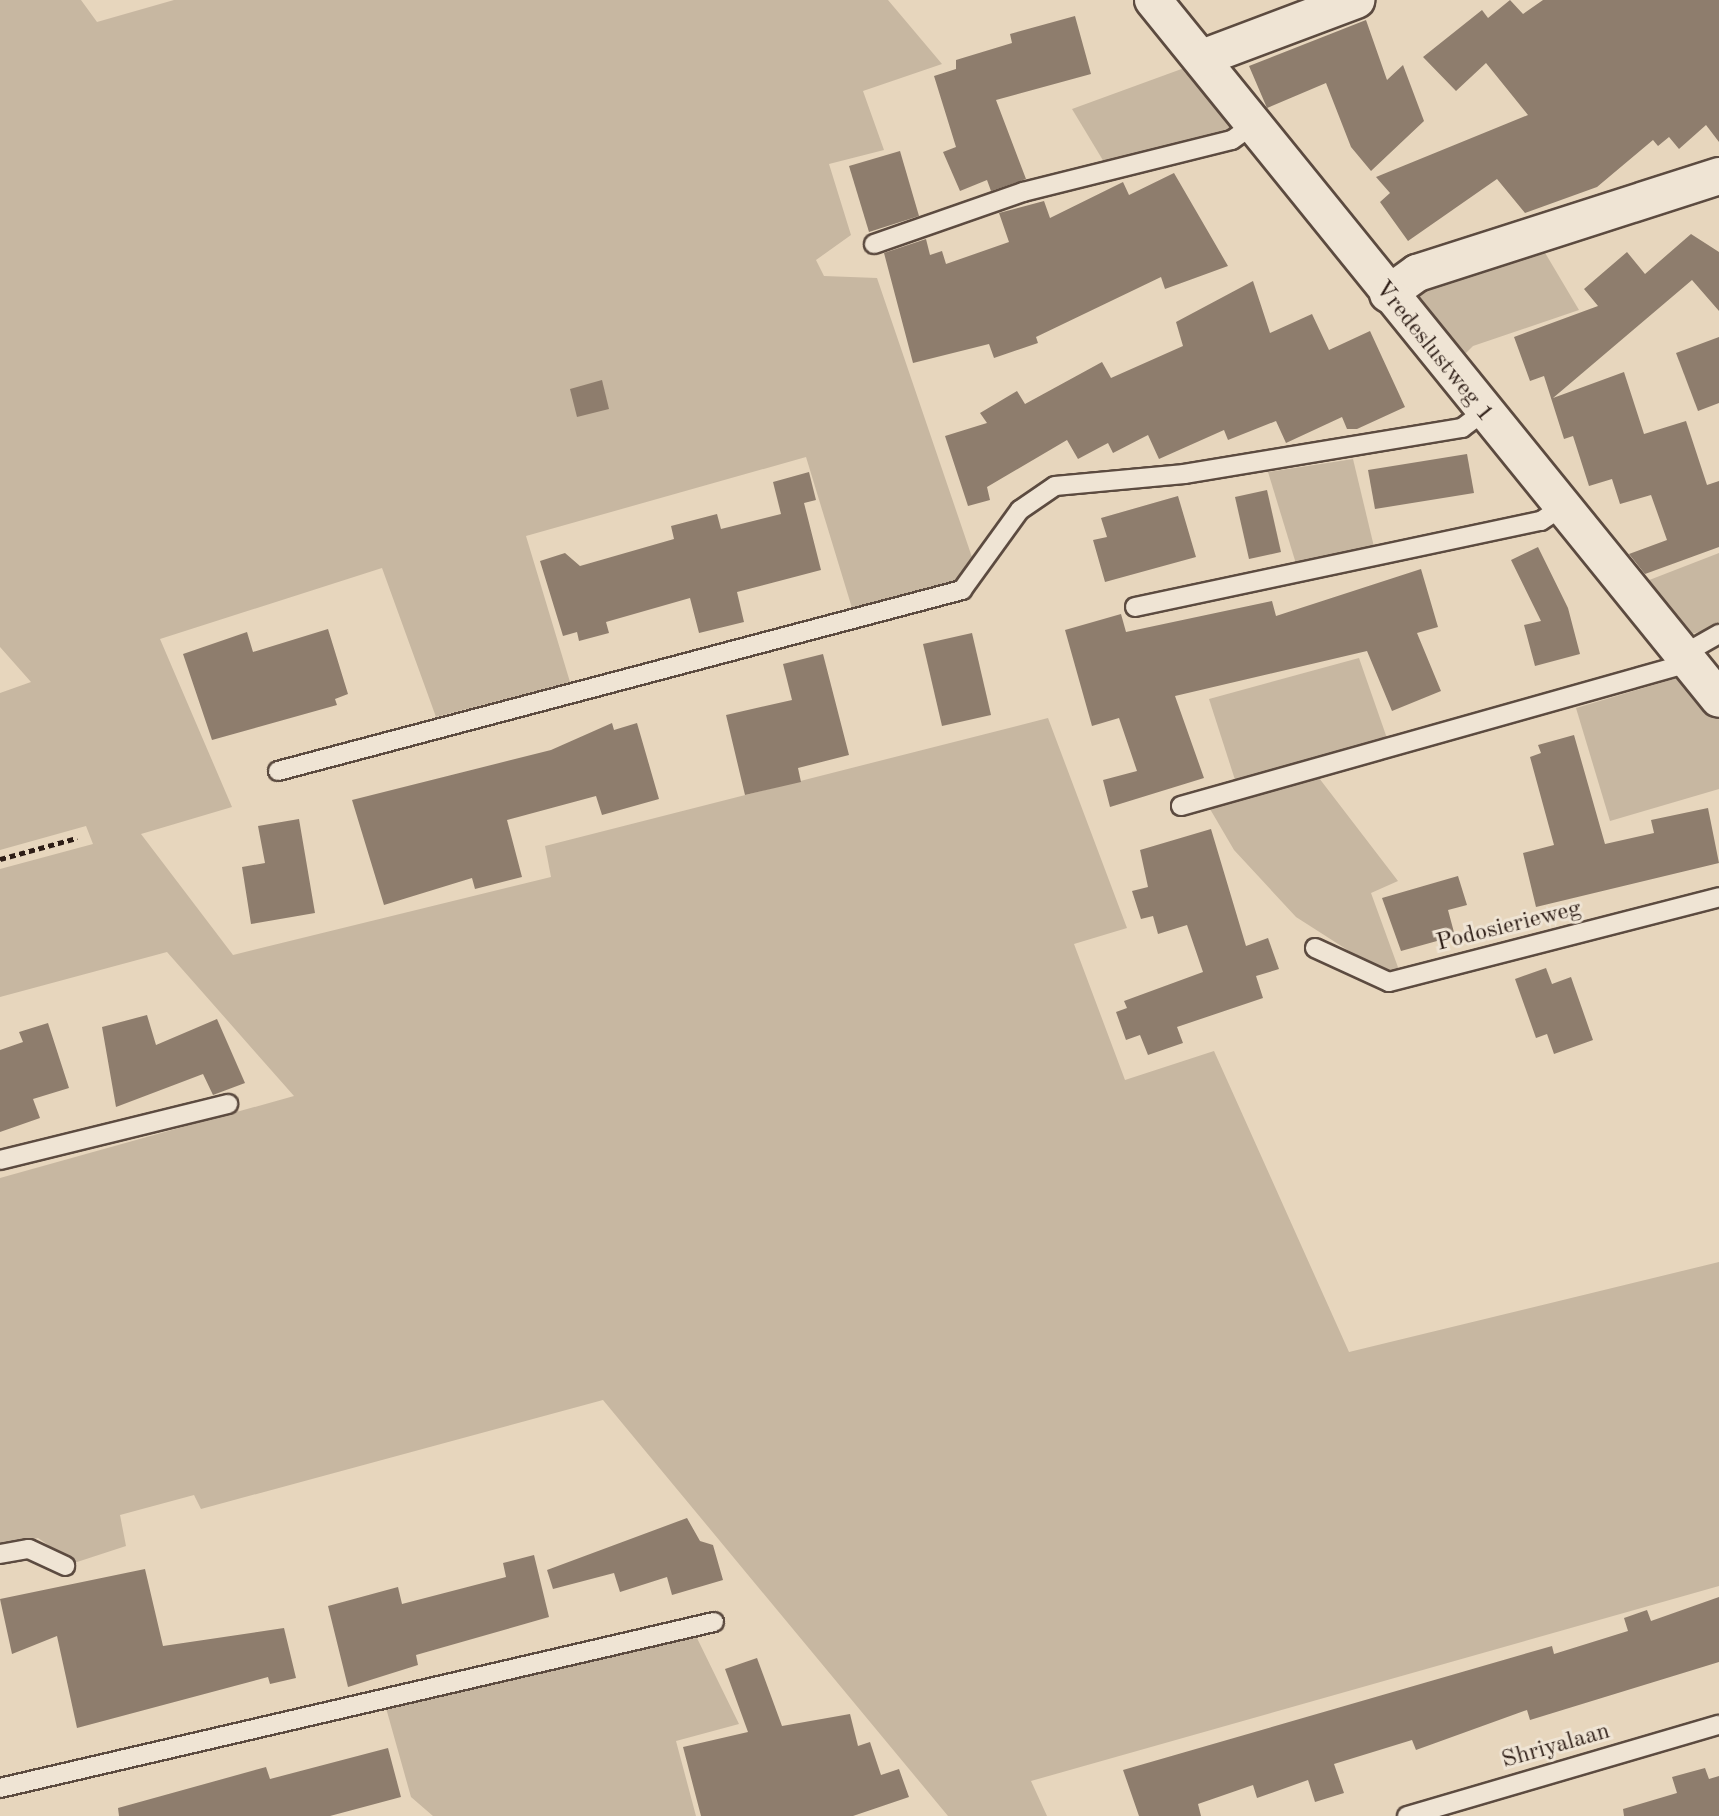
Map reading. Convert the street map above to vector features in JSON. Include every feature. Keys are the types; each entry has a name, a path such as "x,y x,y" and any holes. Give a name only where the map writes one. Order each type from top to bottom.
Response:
{"street":[{"name":"Vredeslustweg 1","path":"1153,0 1559,509 1719,699"},
{"path":"1202,58 1356,0"},
{"path":"1388,294 1417,273 1719,176"}],"lane":[{"path":"874,244 1023,192 1232,140 1253,125"},
{"path":"278,771 962,590 1020,510 1055,486 1184,474 1462,428 1482,413"},
{"path":"1135,607 1541,521 1559,509"},
{"path":"1181,806 1686,659 1719,634"},
{"name":"Podosierieweg","path":"1315,948 1389,982 1719,897"},
{"path":"0,1160 228,1104"},
{"path":"0,1554 29,1549 65,1566"},
{"path":"0,1788 714,1622"},
{"name":"Shriyalaan","path":"1407,1816 1719,1725"}],"path":[{"path":"0,859 77,838"}],"shaded area":[{"path":"0,0 81,0 97,22 174,0 888,0 942,64 863,91 884,150 829,164 851,235 816,260 824,276 877,278 975,566 953,583 852,608 806,457 526,536 570,682 436,717 382,568 160,639 232,807 141,834 233,955 551,877 545,846 1048,718 1127,928 1074,944 1125,1080 1214,1051 1349,1352 1719,1262 1719,1586 1031,1781 1047,1816 948,1816 603,1400 201,1509 194,1495 120,1515 126,1546 74,1563 38,1538 0,1548 0,1178 294,1096 167,952 0,997 0,869 93,844 86,826 0,850 0,693 31,682 0,647"},
{"path":"1187,67 1235,127 1104,162 1072,109"},
{"path":"1541,246 1579,310 1473,346 1457,362 1412,291"},
{"path":"1353,459 1375,551 1297,567 1268,472"},
{"path":"1719,553 1719,626 1685,636 1639,584"},
{"path":"1359,658 1389,744 1237,786 1209,699"},
{"path":"1684,676 1719,718 1719,789 1610,821 1576,708"},
{"path":"1319,778 1398,881 1371,893 1399,970 1385,974 1296,917 1234,850 1210,809"},
{"path":"696,1636 739,1724 676,1741 696,1816 433,1816 411,1797 386,1708"}],"building":[{"path":"1510,0 1523,14 1543,0 1719,0 1719,142 1706,125 1679,149 1669,137 1658,146 1653,140 1597,187 1525,213 1497,179 1408,241 1380,202 1390,193 1376,177 1528,115 1486,63 1456,91 1423,57 1482,10 1488,18"},
{"path":"1075,16 1091,74 996,100 1026,179 991,191 987,180 960,191 943,152 956,147 934,76 956,69 956,60 1012,43 1010,34"},
{"path":"1366,20 1387,80 1403,65 1424,121 1371,171 1351,147 1326,83 1267,108 1249,66"},
{"path":"900,151 919,216 869,232 849,166"},
{"path":"1174,173 1228,266 1165,289 1161,277 1036,337 1038,343 994,358 989,344 913,363 884,253 926,239 930,255 942,251 946,264 1009,242 999,213 1044,201 1050,218 1123,182 1129,195"},
{"path":"1691,234 1719,252 1719,311 1692,280 1553,398 1624,372 1644,434 1686,421 1707,485 1719,481 1719,547 1645,574 1629,554 1667,540 1651,495 1620,504 1612,479 1589,486 1573,436 1564,439 1544,376 1530,381 1514,337 1598,306 1584,289 1627,252 1645,274"},
{"path":"1253,281 1270,333 1312,314 1329,350 1370,331 1405,407 1357,429 1347,429 1342,417 1286,443 1276,421 1228,440 1224,430 1159,459 1148,435 1113,453 1108,443 1078,459 1067,440 987,487 990,500 968,506 945,436 987,423 980,413 1017,391 1025,404 1102,362 1111,378 1183,346 1176,322"},
{"path":"1719,337 1719,403 1698,411 1676,353"},
{"path":"602,380 609,409 577,417 570,389"},
{"path":"1467,454 1474,493 1375,509 1368,470"},
{"path":"809,472 816,500 804,503 821,570 737,592 744,622 699,633 690,598 606,622 609,633 579,641 577,632 563,636 540,561 565,553 580,566 674,539 671,526 717,514 721,529 781,514 773,482"},
{"path":"1267,490 1281,552 1249,559 1235,497"},
{"path":"1178,496 1196,557 1105,582 1093,540 1107,537 1101,518"},
{"path":"1538,547 1568,608 1580,654 1535,666 1524,625 1541,621 1511,560"},
{"path":"1421,569 1438,627 1417,633 1441,691 1392,711 1367,651 1175,696 1204,778 1110,807 1103,780 1137,771 1119,718 1092,726 1065,630 1121,614 1126,632 1272,601 1276,616"},
{"path":"328,629 348,694 335,699 337,705 212,740 183,654 247,632 253,652"},
{"path":"972,633 991,715 942,726 923,644"},
{"path":"823,654 849,755 798,768 801,782 745,795 726,715 792,700 783,664"},
{"path":"612,723 614,730 637,723 659,799 602,815 596,796 507,820 522,877 475,889 472,878 384,905 352,800 551,750"},
{"path":"1574,735 1605,844 1654,833 1651,820 1708,808 1719,863 1536,907 1523,853 1554,845 1530,757 1541,753 1538,745"},
{"path":"299,819 315,913 251,924 242,867 265,863 258,826"},
{"path":"1211,829 1246,946 1268,938 1279,969 1256,976 1263,998 1177,1027 1183,1043 1148,1055 1140,1035 1126,1040 1116,1012 1127,1008 1124,1001 1203,972 1187,925 1158,934 1153,916 1141,919 1132,891 1148,887 1140,850"},
{"path":"1458,876 1467,905 1448,910 1455,936 1401,951 1382,898"},
{"path":"1546,968 1552,984 1571,977 1593,1040 1554,1054 1547,1034 1536,1038 1515,979"},
{"path":"147,1015 156,1045 217,1019 245,1083 213,1095 203,1074 116,1107 102,1027"},
{"path":"48,1023 69,1088 33,1099 40,1118 0,1132 0,1050 23,1042 19,1032"},
{"path":"687,1518 700,1541 713,1545 723,1580 672,1595 667,1577 620,1592 614,1573 553,1589 547,1570"},
{"path":"534,1555 549,1617 416,1655 418,1665 348,1687 328,1606 398,1587 402,1604 506,1577 503,1563"},
{"path":"145,1569 163,1646 284,1628 296,1678 270,1684 268,1677 77,1728 57,1636 12,1654 0,1599"},
{"path":"1719,1597 1719,1662 1530,1720 1527,1710 1416,1750 1412,1740 1334,1764 1344,1793 1315,1802 1308,1780 1257,1798 1253,1785 1198,1804 1201,1816 1139,1816 1123,1770 1552,1646 1554,1654 1628,1631 1624,1618 1647,1610 1651,1621"},
{"path":"757,1658 782,1726 850,1714 858,1746 870,1742 881,1775 899,1769 909,1797 853,1816 701,1816 683,1747 748,1732 725,1669"},
{"path":"388,1748 401,1797 330,1816 119,1816 118,1808 266,1767 270,1779"},
{"path":"1705,1768 1709,1779 1719,1776 1719,1816 1624,1816 1623,1809 1677,1793 1672,1777"}]}
